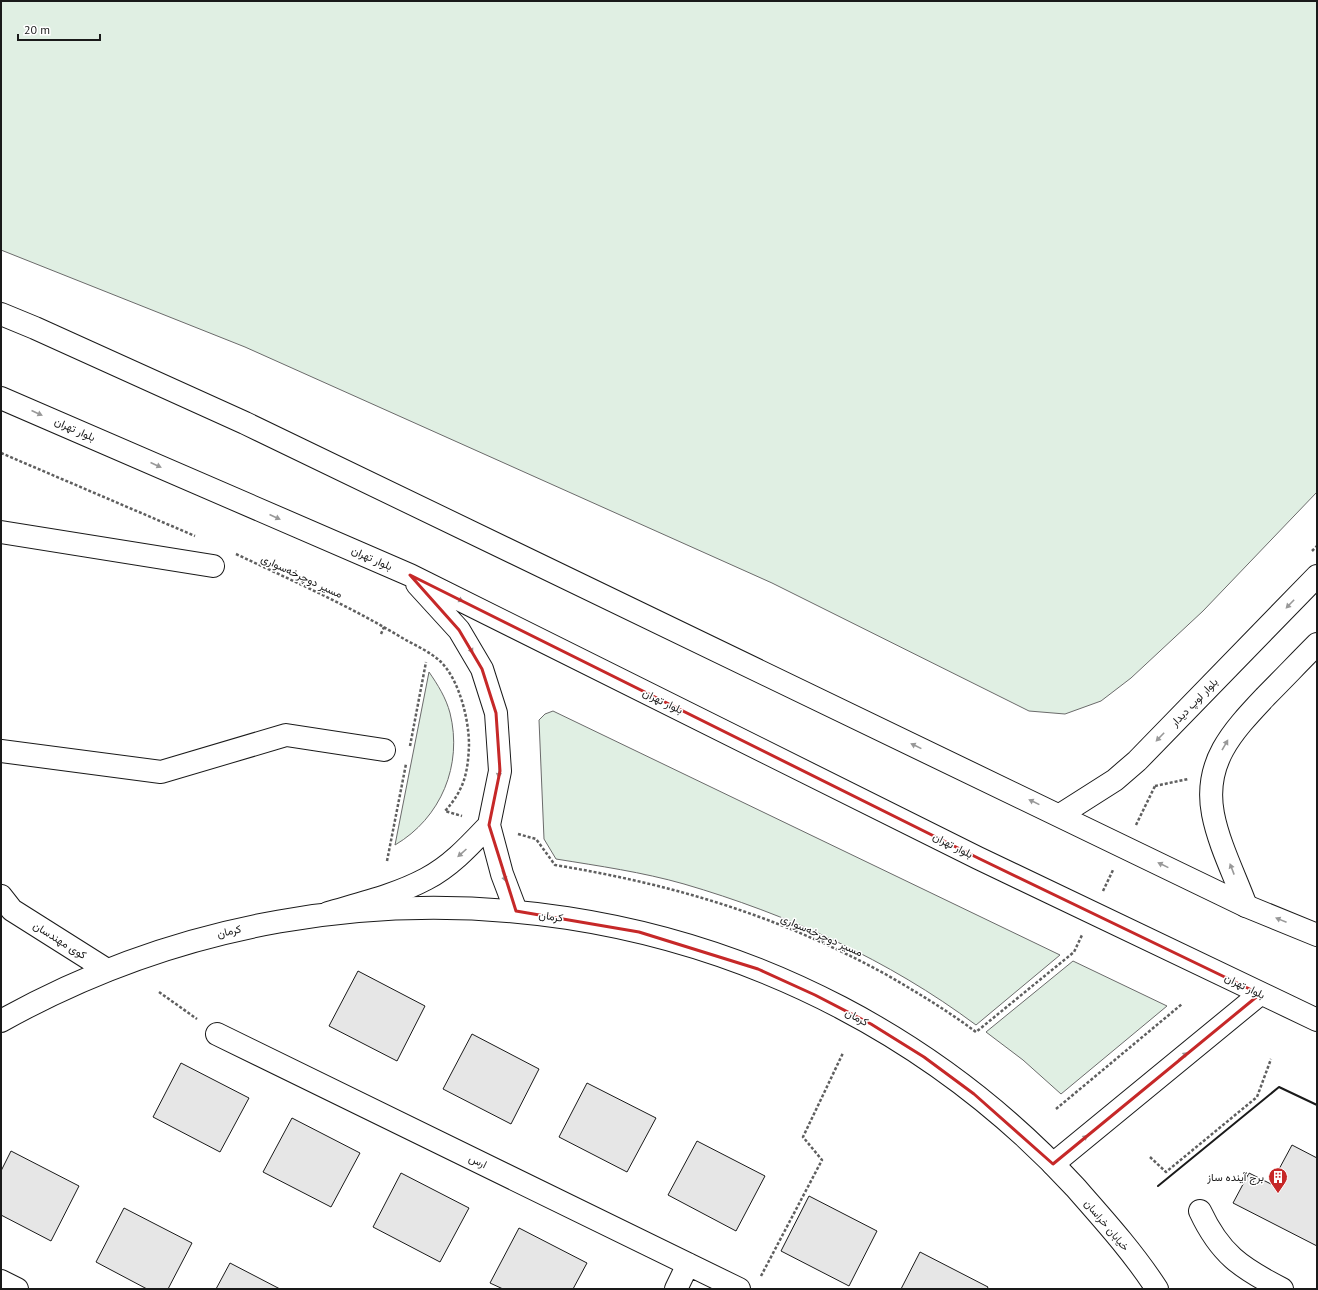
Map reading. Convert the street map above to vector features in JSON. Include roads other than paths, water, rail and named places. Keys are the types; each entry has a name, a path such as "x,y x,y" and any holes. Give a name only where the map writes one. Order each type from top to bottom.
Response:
{"main road":[{"path":"1,314 42,331 245,423 1246,906 1317,935"},
{"name":"بلوار تهران","path":"1,398 410,575 978,858 1317,1020"},
{"path":"1,532 213,566"},
{"path":"410,575 459,630 482,669 496,713 500,771 489,825 502,874 516,911"},
{"name":"بلوار لوپ دیدار","path":"1060,815 1115,780 1137,761 1317,576"},
{"path":"1246,906 1213,815 1211,797 1212,778 1217,760 1225,743 1239,725 1317,644"},
{"path":"1,750 161,772 286,735 384,750"},
{"path":"328,913 390,895 427,878 461,854 489,825"},
{"name":"کوی مهندسان","path":"5,907 108,970"},
{"name":"کرمان","path":"1,1021 31,1004 146,955 206,937 267,923 328,913 391,908 454,907 516,911 578,919 699,948 758,969 815,995 871,1024 924,1057 974,1094 1022,1134 1053,1164"},
{"path":"1053,1164 1260,994"},
{"name":"ارس","path":"217,1034 688,1264 748,1286"},
{"name":"خیابان خراسان","path":"1053,1164 1108,1224 1157,1289"},
{"path":"1200,1211 1209,1230 1236,1262 1259,1277 1282,1289"},
{"path":"676,1289 688,1264"},
{"path":"1,1281 17,1289"}],"place":[{"name":"برج آینده ساز","path":"1278,1194"}]}
